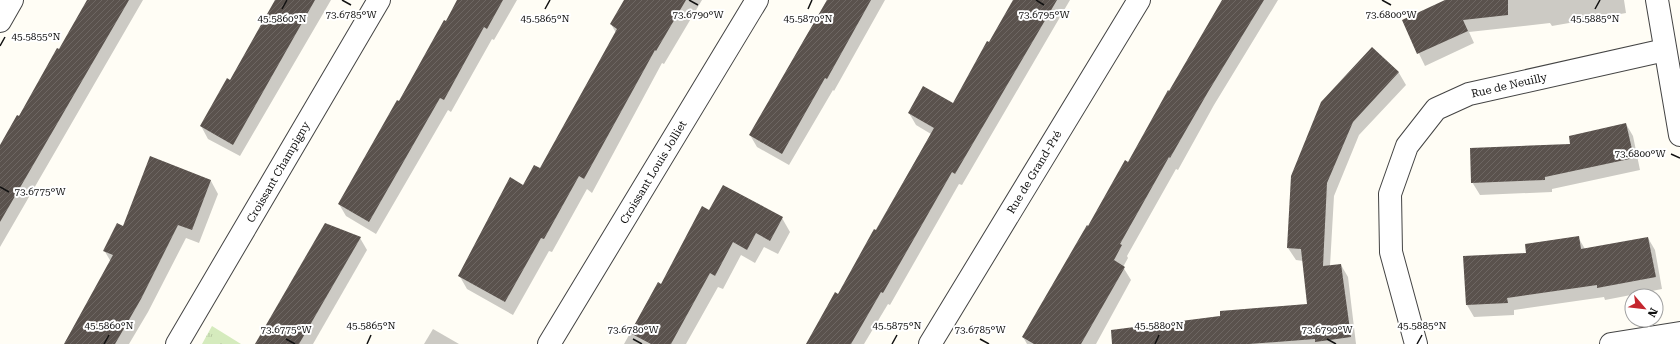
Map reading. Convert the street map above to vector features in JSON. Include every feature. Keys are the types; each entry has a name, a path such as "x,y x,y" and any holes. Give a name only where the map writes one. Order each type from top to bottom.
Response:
{"street":[{"path":"0,21 12,0"},
{"name":"Croissant Champigny","path":"177,344 379,0"},
{"name":"Croissant Louis Jolliet","path":"550,344 757,0"},
{"name":"Rue de Grand-Pré","path":"930,344 1138,0"},
{"path":"1657,0 1680,135"},
{"name":"Rue de Neuilly","path":"1416,344 1391,252 1390,194 1407,146 1436,110 1469,94 1665,50"},
{"path":"1611,344 1680,333"}],"green space":[{"path":"212,326 241,344 202,344"}],"building":[{"path":"87,0 129,0 0,222 0,145 17,115 19,116 57,48 59,49"},
{"path":"275,0 315,0 233,145 200,126 227,78 230,80"},
{"path":"457,0 503,0 487,29 484,27 444,100 440,98 369,222 338,204 397,100 399,101 444,20 446,21"},
{"path":"624,0 686,0 656,51 655,50 584,179 579,176 544,239 541,238 505,302 458,276 510,177 523,185 534,165 540,168 617,29 610,24"},
{"path":"827,0 871,0 827,79 825,78 782,154 749,135"},
{"path":"1013,0 1057,0 955,174 952,172 883,293 881,292 851,344 806,344 835,292 838,294 874,229 876,230 934,128 908,113 923,86 953,103 987,41 989,42"},
{"path":"1222,0 1264,0 1170,158 1169,157 1120,244 1122,245 1114,260 1125,267 1081,344 1034,344 1022,337 1087,225 1088,226 1125,160 1128,162 1168,90 1169,91"},
{"path":"1445,0 1508,0 1508,15 1463,20 1468,31 1417,54 1402,20"},
{"path":"1372,47 1399,72 1353,122 1327,183 1323,266 1341,264 1351,337 1315,342 1315,339 1249,344 1112,344 1111,330 1220,316 1220,311 1307,304 1301,249 1287,248 1291,176 1321,102"},
{"path":"1626,123 1634,158 1545,177 1545,180 1471,183 1470,148 1570,144 1569,136"},
{"path":"150,156 211,180 192,230 178,225 141,299 115,344 64,344 113,255 103,251 117,223 123,226"},
{"path":"723,185 783,217 770,241 756,233 747,250 733,242 715,276 710,273 671,344 651,344 630,333 658,282 661,284 702,206 709,210"},
{"path":"325,223 361,237 299,344 255,344"},
{"path":"1579,236 1581,249 1648,237 1656,277 1597,288 1597,285 1507,298 1508,303 1466,305 1463,256 1526,253 1525,244"}]}
